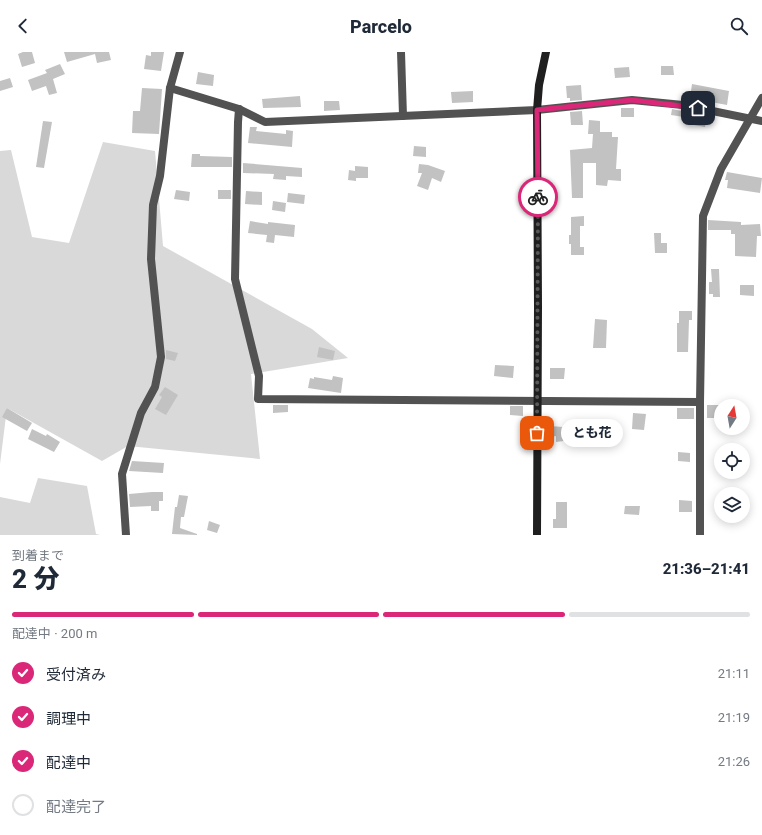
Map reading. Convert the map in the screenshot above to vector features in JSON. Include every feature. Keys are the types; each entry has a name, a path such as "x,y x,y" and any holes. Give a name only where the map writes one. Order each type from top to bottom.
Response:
{"main road":[{"path":"537,535 537,110 539,85 546,52"}],"street":[{"path":"126,535 122,474 141,413 155,387 161,358 152,259 153,205 160,176 170,88 180,52"},
{"path":"401,52 403,116"},
{"path":"170,88 240,109 265,122 537,110 632,100 683,105 762,121"},
{"path":"700,535 700,402 703,216 721,169 762,98"},
{"path":"240,109 238,122 235,279 259,376 258,400 700,402"}],"shaded area":[{"path":"103,142 155,151 163,246 312,329 348,358 251,374 260,459 128,446 102,461 7,408 0,464 0,151 11,150 32,237 69,243"},
{"path":"38,478 87,486 96,534 100,535 0,535 0,497 30,503"}],"building":[{"path":"23,52 32,52 35,63 22,67 18,54"},
{"path":"64,52 109,52 111,60 97,63 95,54 67,62"},
{"path":"151,52 164,52 161,71 144,69 146,55 151,56"},
{"path":"60,64 65,74 53,79 57,93 49,95 46,86 32,91 28,80 47,73 45,70"},
{"path":"661,66 673,66 674,75 661,75"},
{"path":"629,67 630,77 615,78 614,68"},
{"path":"198,72 214,75 213,86 196,84"},
{"path":"10,78 13,87 0,91 0,81"},
{"path":"692,84 729,91 727,105 690,98"},
{"path":"581,85 582,100 570,101 570,98 567,98 566,86"},
{"path":"142,88 162,89 159,134 132,133 133,111 140,111"},
{"path":"473,91 473,102 452,103 451,92"},
{"path":"300,96 301,107 263,108 262,99"},
{"path":"324,101 339,101 340,110 324,111"},
{"path":"621,108 634,108 634,117 621,117"},
{"path":"672,109 707,116 705,127 683,123 684,117 671,115"},
{"path":"582,111 583,125 571,125 570,112"},
{"path":"589,120 600,121 600,132 612,132 612,137 618,137 616,169 621,169 621,181 608,180 607,186 596,185 596,163 583,163 583,198 572,198 570,150 592,148 593,134 588,134"},
{"path":"43,121 52,122 44,168 36,167"},
{"path":"250,127 257,127 256,131 286,134 286,130 293,131 292,147 248,143"},
{"path":"414,146 426,147 426,157 413,156"},
{"path":"192,154 200,154 200,156 232,157 232,167 191,167"},
{"path":"243,163 302,168 302,177 286,176 286,180 273,179 274,174 243,173"},
{"path":"419,164 428,165 445,171 441,182 432,178 428,190 417,186 422,173 418,173"},
{"path":"355,166 368,167 368,178 356,178 356,181 348,180 349,170 355,171"},
{"path":"727,172 762,178 760,193 727,188 728,180 725,180"},
{"path":"176,190 190,192 189,201 174,199"},
{"path":"218,190 231,190 231,199 218,199"},
{"path":"246,191 262,192 262,205 245,204"},
{"path":"288,193 305,195 304,204 287,202"},
{"path":"273,201 286,203 285,212 272,210"},
{"path":"584,216 584,226 580,226 580,247 584,247 584,255 571,255 569,235 571,235 571,217"},
{"path":"708,220 741,222 741,225 760,224 761,236 757,236 756,257 735,256 735,234 731,234 731,230 708,230"},
{"path":"250,221 268,224 268,222 295,225 294,237 275,235 274,243 266,242 267,235 248,233"},
{"path":"654,233 661,233 661,243 667,243 667,253 655,253"},
{"path":"711,269 719,269 720,297 713,297 713,294 709,294 709,282 712,282"},
{"path":"740,285 754,285 754,296 740,295"},
{"path":"679,311 692,311 692,320 689,320 688,352 677,352 677,323 679,323"},
{"path":"595,319 607,320 606,348 593,348"},
{"path":"319,347 335,351 333,360 317,357"},
{"path":"166,350 178,353 175,361 166,359"},
{"path":"495,365 514,366 513,378 494,376"},
{"path":"550,368 565,368 564,379 550,379"},
{"path":"333,376 343,378 341,393 308,388 310,378 314,379 314,377 332,380"},
{"path":"165,387 178,395 166,415 155,409 162,397 159,395"},
{"path":"273,405 288,405 288,412 273,413"},
{"path":"707,405 714,405 714,418 707,418"},
{"path":"510,406 523,406 523,416 510,415"},
{"path":"7,408 32,423 27,431 2,417"},
{"path":"677,408 694,408 694,419 677,419"},
{"path":"633,413 646,414 644,430 632,429"},
{"path":"550,426 563,427 564,441 556,442 556,436 550,437"},
{"path":"32,429 46,436 47,434 60,442 54,452 28,439"},
{"path":"678,452 690,453 690,462 678,461"},
{"path":"132,461 164,463 163,473 129,471"},
{"path":"163,492 163,501 159,501 159,511 151,511 151,506 130,507 129,494"},
{"path":"179,495 188,496 184,517 181,517 180,528 197,535 172,534 175,507 177,507"},
{"path":"679,500 692,501 692,512 679,512"},
{"path":"556,502 567,502 567,528 553,528 553,519 556,519"},
{"path":"625,506 640,506 639,515 624,514"},
{"path":"209,521 220,525 217,533 207,530"}],"way so far":[{"path":"537,433 538,197"}],"place":[{"name":"とも花","path":"537,433"}],"route":[{"path":"538,197 537,110 632,100 698,108"}]}
